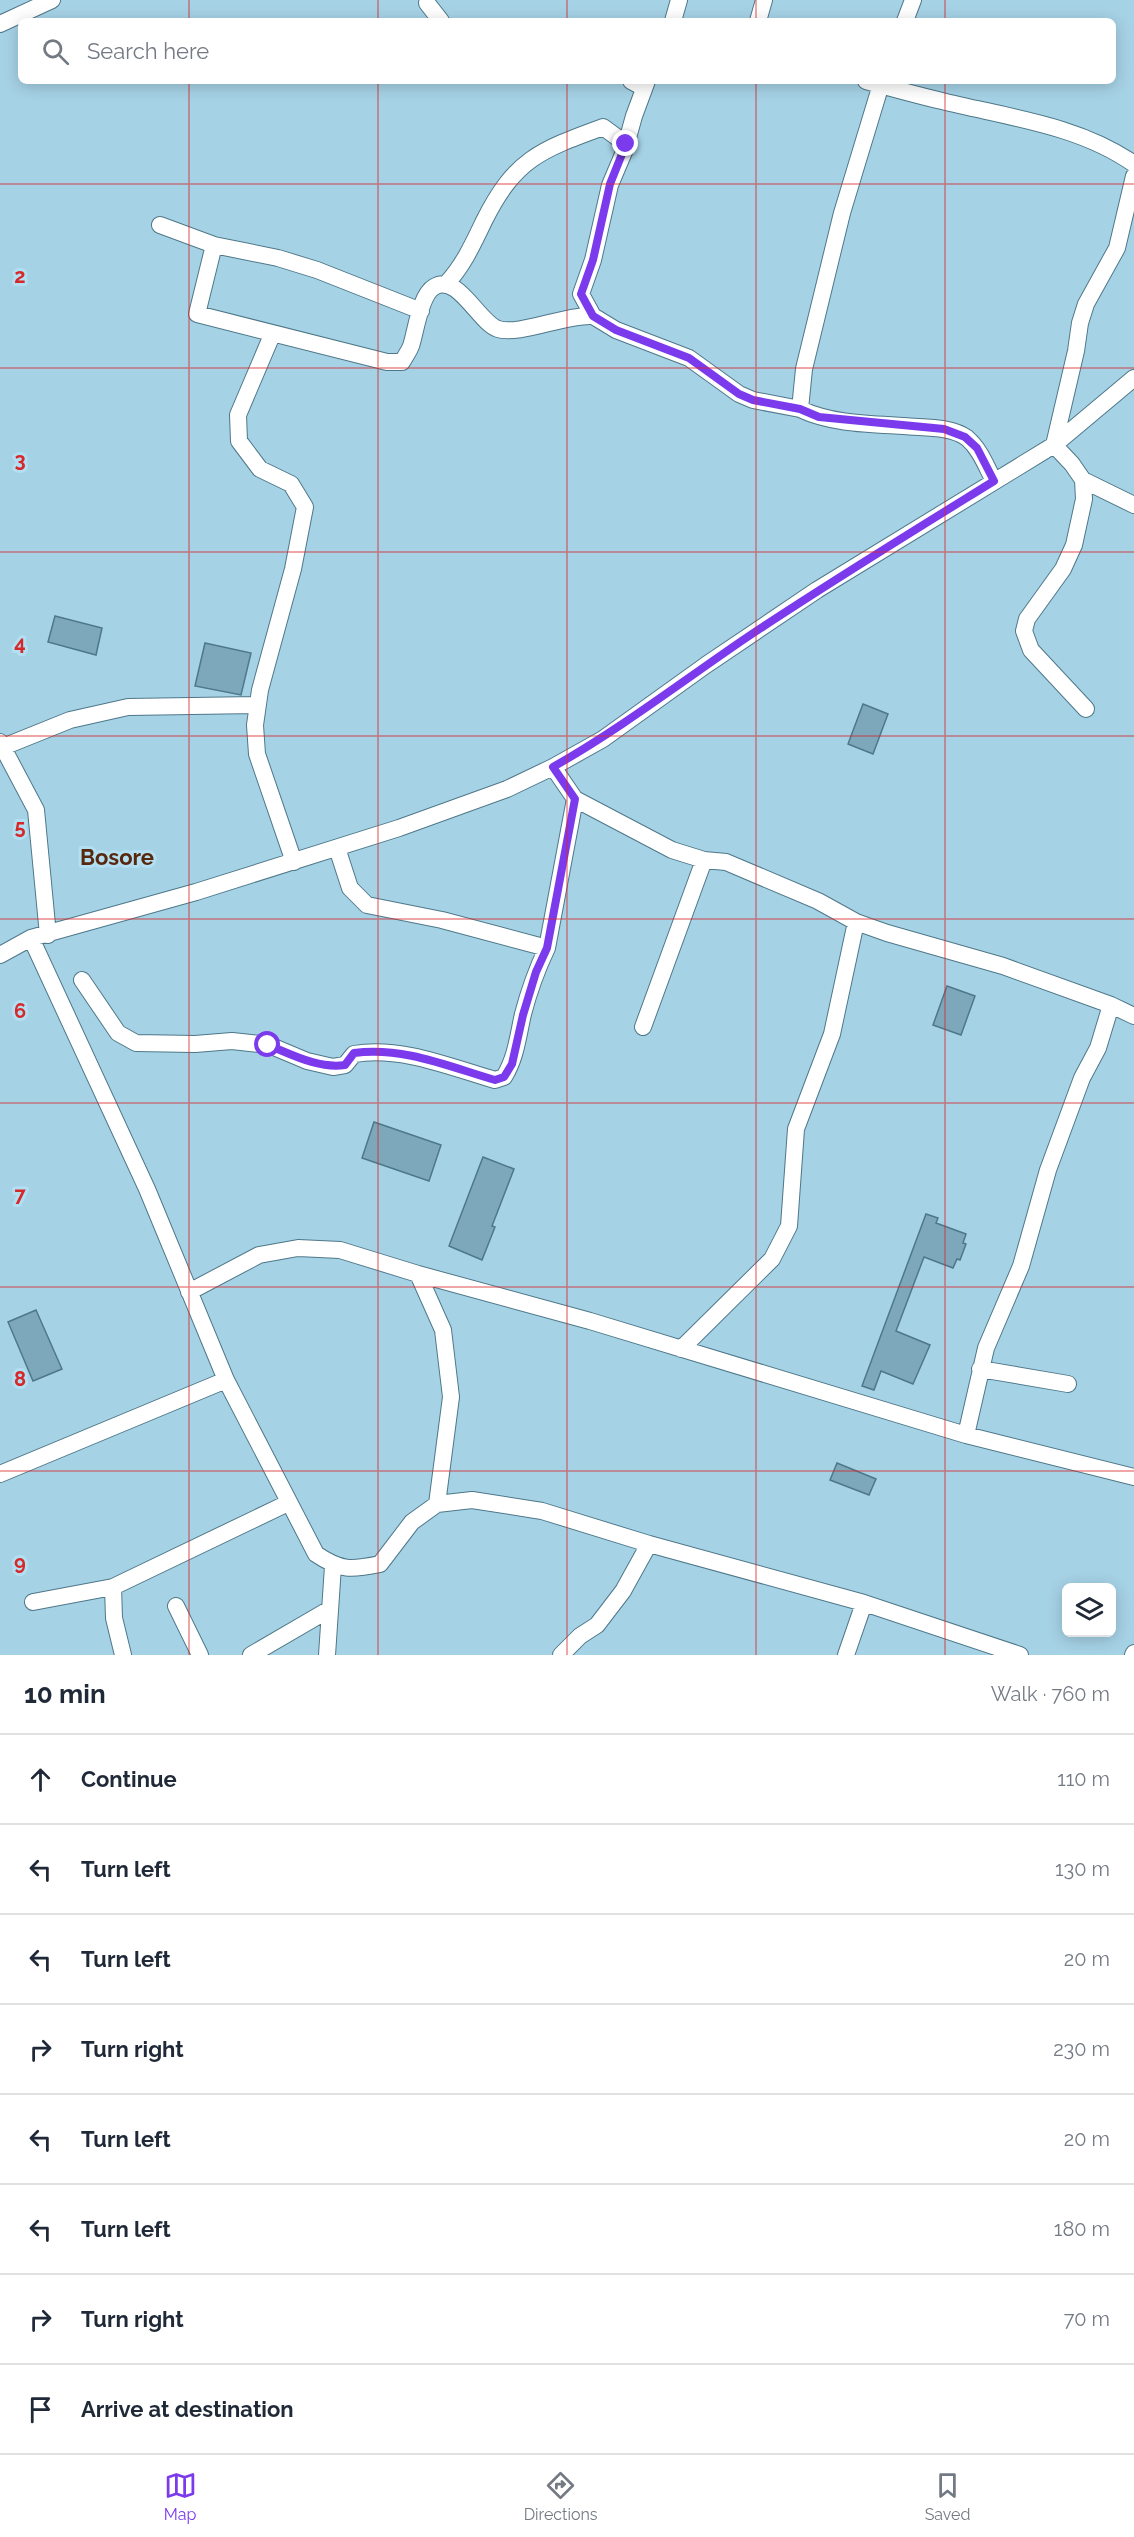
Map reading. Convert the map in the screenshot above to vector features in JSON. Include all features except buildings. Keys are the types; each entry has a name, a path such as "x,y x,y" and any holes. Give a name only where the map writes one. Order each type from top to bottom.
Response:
{"street":[{"path":"0,24 52,0"},
{"path":"674,18 679,0"},
{"path":"759,18 764,0"},
{"path":"906,18 913,0"},
{"path":"427,3 439,18"},
{"path":"640,84 626,144 610,184 593,260 581,294 593,316 616,330 689,358 739,394 753,400 800,409 819,417 944,429 965,437 977,448 994,481"},
{"path":"800,409 804,369 875,84"},
{"path":"884,84 1095,142 1134,164"},
{"path":"214,245 197,314 272,335 307,341 387,362 402,362 411,346 427,293 435,286 446,284 459,270 497,196 509,178 527,161 569,140 603,127 626,144"},
{"path":"1054,445 1076,351 1080,323 1086,304 1117,248 1134,176"},
{"path":"160,225 214,245 278,258 317,270 421,311"},
{"path":"446,284 461,293 488,324 499,330 511,331 561,319 593,316"},
{"path":"272,335 238,415 239,441 260,469 291,484 305,507 288,592 258,705 255,725 257,754 294,862"},
{"path":"0,955 31,938 48,935 294,862 465,806 553,767 603,739 706,665 817,591 1054,445 1134,378"},
{"path":"1054,445 1083,480 1134,505"},
{"path":"1083,480 1084,499 1074,545 1063,569 1027,619 1024,631 1031,650 1086,709"},
{"path":"48,935 36,810 2,745 70,720 128,707 258,705"},
{"path":"553,767 575,799 672,850 704,860 726,862 818,901 856,922 1004,966 1111,1005 1134,1016"},
{"path":"82,980 118,1033 136,1043 195,1044 232,1041 268,1045 307,1061 333,1067 345,1065 354,1053 373,1051 405,1055 495,1080 504,1077 512,1064 523,1015 536,972 547,948 575,799"},
{"path":"337,848 350,888 367,905 441,920 547,948"},
{"path":"643,1027 704,860"},
{"path":"681,1348 772,1260 789,1226 796,1129 832,1034 856,922"},
{"path":"31,938 147,1189 226,1380 316,1554 333,1566 353,1569 380,1564 412,1522 437,1504 472,1500 542,1511 649,1544 864,1603 1020,1655"},
{"path":"966,1435 986,1348 1022,1266 1048,1170 1082,1078 1098,1048 1111,1005"},
{"path":"189,1292 259,1255 298,1248 340,1250 590,1321 966,1435 1134,1477"},
{"path":"418,1274 443,1330 451,1397 437,1504"},
{"path":"980,1369 1068,1384"},
{"path":"0,1473 226,1380"},
{"path":"33,1602 113,1587 288,1503"},
{"path":"561,1655 580,1636 597,1625 623,1591 649,1544"},
{"path":"327,1655 333,1566"},
{"path":"113,1587 114,1618 123,1655"},
{"path":"846,1655 864,1603"},
{"path":"176,1606 200,1655"},
{"path":"251,1655 330,1609"}],"district":[{"name":"Bosore","path":"117,857"}],"route":[{"path":"268,1045 307,1061 333,1067 345,1065 354,1053 373,1051 405,1055 495,1080 504,1077 512,1064 523,1015 536,972 547,948 575,799 553,767 603,739 706,665 817,591 994,481 977,448 965,437 944,429 866,424 819,417 800,409 753,400 739,394 689,358 616,330 593,316 581,294 593,260 610,184 626,144"}]}
